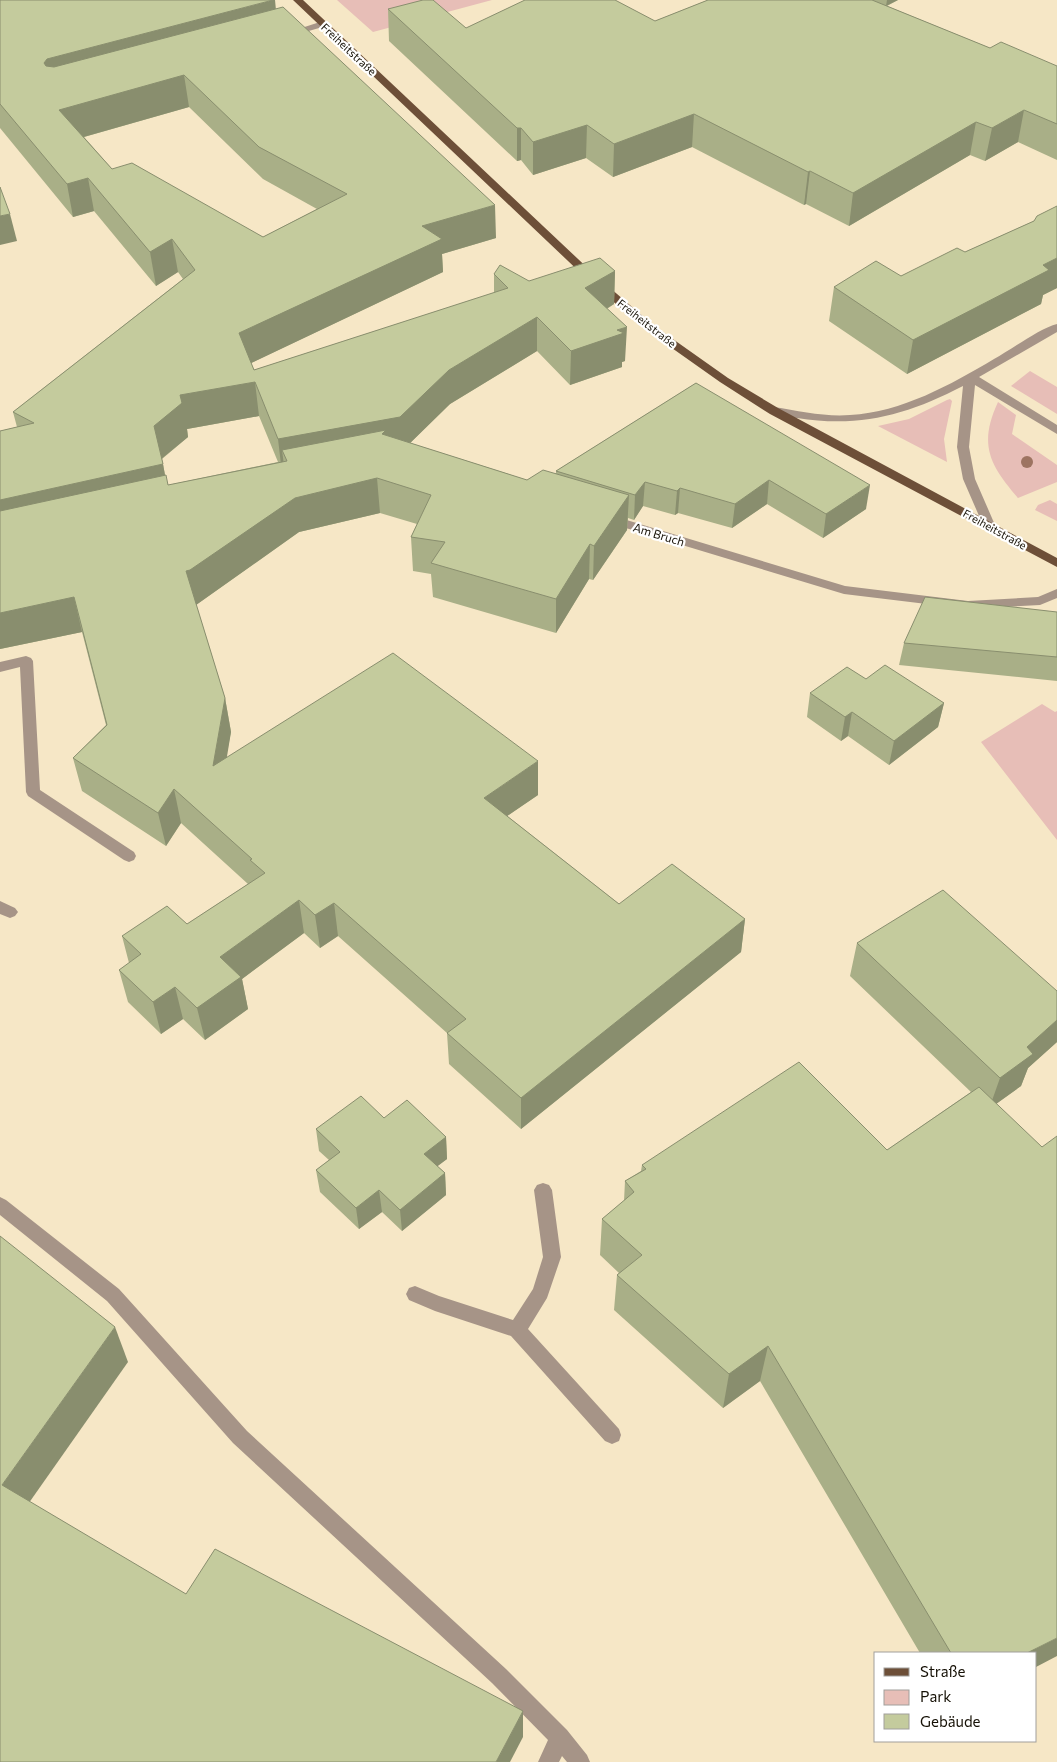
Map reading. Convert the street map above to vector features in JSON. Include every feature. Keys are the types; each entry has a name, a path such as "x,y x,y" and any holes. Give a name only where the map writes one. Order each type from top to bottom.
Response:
{"main road":[{"name":"Freiheitstraße","path":"298,0 584,270 635,314 724,380 774,411 1057,563"}],"street":[{"path":"275,37 323,24"},
{"path":"774,411 824,419 850,419 885,414 918,402 970,377 1057,328"},
{"path":"970,377 1057,430"},
{"path":"970,377 963,447 969,479 988,525"},
{"name":"Am Bruch","path":"602,516 844,590 968,605 1040,601 1057,593"},
{"path":"0,667 26,661 33,792 128,856"},
{"path":"517,1330 541,1292 552,1257 543,1190"},
{"path":"0,1205 113,1295 240,1437 499,1676 560,1737 580,1762"},
{"path":"415,1294 435,1303 517,1330 612,1435"},
{"path":"548,1762 560,1737"}],"green space":[{"path":"337,0 492,0 373,32"},
{"path":"1030,371 1057,387 1057,414 1011,386"},
{"path":"950,399 952,401 944,439 947,462 878,426 909,419"},
{"path":"998,402 1016,415 1012,434 1057,465 1057,482 1018,498 1008,486 994,464 988,443 992,417"},
{"path":"1050,500 1057,504 1057,521 1035,510 1038,505"},
{"path":"1042,704 1055,712 1057,711 1057,840 981,742"}],"building":[{"path":"0,0 273,0 47,59 44,63 46,66 54,67 283,7 495,205 422,226 442,239 239,333 254,370 508,288 494,274 500,265 529,281 600,258 615,271 585,288 627,327 617,330 624,333 571,351 537,317 449,370 400,417 278,439 255,382 180,395 182,403 154,426 163,464 0,500 0,431 34,423 13,412 195,270 172,239 150,252 88,178 67,184 0,104","holes":["184,75 259,147 347,194 263,237 132,163 112,169 59,110"]},
{"path":"423,0 433,0 466,28 525,0 615,0 655,21 708,0 872,0 990,48 1001,42 1057,66 1057,124 1024,110 992,128 976,122 853,193 694,114 614,144 587,125 533,142 521,128 517,128 388,9"},
{"path":"0,187 10,214 0,216"},
{"path":"1057,206 1057,258 1043,265 1049,270 913,340 834,287 876,261 901,276 957,248 965,252 1034,221 1037,216"},
{"path":"696,383 870,485 826,514 769,480 735,504 680,488 677,491 645,482 635,495 556,471"},
{"path":"386,430 382,434 527,480 543,470 629,495 594,546 590,544 556,599 431,563 445,542 411,537 431,495 377,478 295,498 186,571 225,698 213,766 393,653 538,761 484,798 619,904 672,864 745,919 521,1098 447,1033 466,1019 334,903 315,915 299,900 220,957 241,977 197,1008 175,987 153,1002 119,970 141,954 122,936 167,906 187,924 265,873 174,789 158,813 73,758 107,725 74,597 0,613 0,511 166,475 168,485 287,461 282,450"},
{"path":"925,597 1057,612 1057,657 904,643"},
{"path":"885,665 944,703 894,741 852,712 845,717 810,693 847,667 866,679"},
{"path":"943,890 1057,991 1057,1020 1027,1047 1033,1054 1000,1078 857,943"},
{"path":"799,1062 887,1150 979,1087 1042,1147 1057,1136 1057,1638 1029,1652 950,1652 768,1346 729,1374 617,1275 642,1255 602,1219 634,1192 625,1181 646,1169 642,1165"},
{"path":"361,1096 384,1118 407,1100 446,1137 424,1154 445,1173 400,1210 379,1190 356,1208 316,1170 340,1152 316,1129"},
{"path":"0,1236 115,1327 2,1485 186,1594 215,1549 523,1711 496,1762 0,1762"}]}
